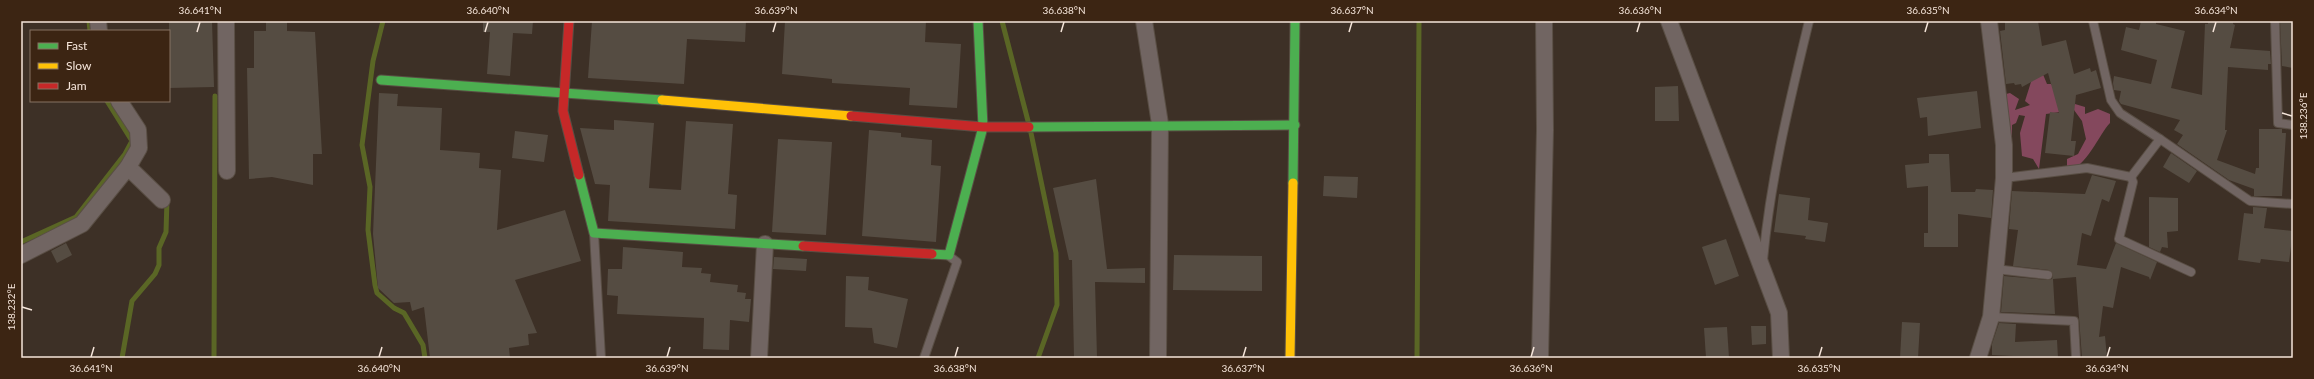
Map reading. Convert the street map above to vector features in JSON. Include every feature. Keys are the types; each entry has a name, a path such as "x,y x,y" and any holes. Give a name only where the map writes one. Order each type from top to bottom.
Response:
{"street":[{"path":"226,21 227,171"},
{"path":"569,21 563,111 594,233 949,255 983,127 978,21"},
{"path":"1144,21 1160,124 1158,358"},
{"path":"1290,358 1295,125 1295,21"},
{"path":"1540,358 1545,130 1544,21"},
{"path":"1669,21 1779,313 1781,358"},
{"path":"1978,358 1991,317 2004,178 2004,145 1989,21"},
{"path":"381,80 564,92 983,127 1160,124 1295,125"},
{"path":"21,255 82,224 128,167 139,148 138,130 120,102"},
{"path":"128,167 162,200"},
{"path":"759,358 765,244"}],"lane":[{"path":"1762,269 1767,217 1797,69 1810,21"},
{"path":"2094,21 2111,100 2120,113 2250,201 2293,204"},
{"path":"2275,21 2278,123 2293,125"},
{"path":"2131,177 2160,139"},
{"path":"2004,178 2087,168 2131,177"},
{"path":"2131,177 2133,182 2119,239 2191,272"},
{"path":"594,233 601,358"},
{"path":"924,358 957,262 949,255"},
{"path":"1995,269 2048,275"},
{"path":"1991,317 2074,321 2076,358"}],"shaded area":[{"path":"2029,65 2042,72 2047,84 2051,84 2065,101 2085,107 2085,114 2098,109 2110,114 2110,123 2086,158 2074,168 2067,169 2067,159 2078,154 2086,139 2082,121 2074,110 2046,114 2039,169 2033,159 2022,156 2020,133 2025,116 2019,115 2016,123 2012,125 2012,144 2002,95 2010,93 2019,99 2015,110 2030,105 2025,101 2031,82"}],"building":[{"path":"169,21 212,21 214,87 170,88"},
{"path":"266,21 287,21 287,31 315,32 322,154 313,154 313,185 272,177 249,179 247,68 254,68 254,31 266,31"},
{"path":"483,21 533,21 532,34 513,33 510,76 487,74 490,32 483,32"},
{"path":"592,21 746,21 745,42 687,39 684,84 588,78"},
{"path":"785,21 926,21 925,42 961,44 957,108 909,105 910,88 832,83 832,79 782,74"},
{"path":"2005,21 2038,21 2042,46 2066,40 2074,74 2090,68 2091,72 2096,70 2101,88 2076,95 2071,141 2076,141 2074,156 2045,153 2050,112 2059,113 2048,73 2022,87 2021,84 2006,84 2000,31 2005,30"},
{"path":"2141,21 2156,21 2156,24 2185,31 2171,88 2202,95 2205,24 2208,24 2208,21 2233,21 2233,24 2235,25 2230,48 2270,51 2271,64 2268,64 2268,70 2228,67 2225,130 2227,130 2217,160 2255,174 2256,168 2259,168 2259,129 2282,129 2282,133 2286,133 2282,196 2254,196 2254,189 2229,180 2177,144 2183,135 2174,130 2180,120 2121,104 2119,101 2121,91 2114,90 2114,76 2151,84 2157,60 2121,50 2126,27 2139,30"},
{"path":"2280,21 2293,21 2293,68 2282,66"},
{"path":"1678,86 1679,121 1655,121 1655,87"},
{"path":"1977,91 1981,128 1928,136 1927,117 1920,118 1917,98"},
{"path":"379,93 398,94 397,106 442,108 440,150 480,153 479,168 501,170 497,230 565,210 581,261 515,280 537,333 528,334 529,345 509,348 510,358 430,358 424,307 412,311 410,302 394,303 378,288 373,234"},
{"path":"614,120 654,123 649,188 681,190 686,121 733,124 728,194 737,195 735,229 608,221 610,185 595,184 580,128 614,130"},
{"path":"869,130 901,133 901,137 932,140 931,165 941,166 936,242 862,236"},
{"path":"515,131 548,135 544,162 512,158"},
{"path":"778,139 832,142 826,235 772,232"},
{"path":"2171,153 2197,171 2189,183 2163,167"},
{"path":"1929,154 1949,154 1951,192 1975,192 1976,189 1993,190 1991,218 1958,214 1958,247 1924,247 1924,233 1928,233 1928,186 1907,188 1905,165 1929,163"},
{"path":"2092,175 2116,181 2109,202 2102,199 2091,236 2082,233 2077,265 2106,269 2116,243 2157,262 2150,280 2149,277 2121,267 2113,308 2103,306 2099,337 2105,336 2107,358 2082,358 2076,277 2053,279 2055,314 2001,312 2004,276 2047,280 2052,279 2053,275 2049,270 2013,266 2018,230 2009,229 2012,191 2085,194"},
{"path":"1324,176 1358,177 1357,198 1323,196"},
{"path":"1096,179 1107,269 1145,268 1145,283 1095,282 1097,358 1074,358 1072,260 1069,260 1053,188"},
{"path":"1779,194 1810,198 1808,220 1828,223 1825,242 1805,239 1806,236 1774,232"},
{"path":"2149,197 2178,198 2178,231 2167,232 2168,248 2162,247 2160,252 2149,247"},
{"path":"2253,207 2267,208 2264,228 2293,231 2289,262 2261,259 2260,263 2238,260 2244,213 2253,214"},
{"path":"1726,239 1739,276 1715,285 1702,247"},
{"path":"66,243 72,255 57,263 51,251"},
{"path":"623,247 683,252 682,267 702,268 701,273 711,274 710,282 738,285 737,292 746,293 745,299 751,299 749,322 730,320 729,350 703,349 704,318 617,314 618,296 607,295 608,269 622,269"},
{"path":"1174,255 1262,256 1262,291 1173,290"},
{"path":"774,257 807,259 806,271 773,269"},
{"path":"846,276 869,277 868,290 908,299 897,348 874,343 872,328 845,327"},
{"path":"1902,322 1920,323 1918,358 1900,358"},
{"path":"1999,323 2016,324 2015,342 2057,340 2058,358 1992,355 1992,344"},
{"path":"1751,326 1766,326 1766,344 1752,345"},
{"path":"1727,327 1729,358 1706,358 1704,328"}],"waterway":[{"path":"89,21 90,30"},
{"path":"383,21 373,61 362,145 370,187 368,230 377,293 394,308 404,313 423,345 425,358"},
{"path":"1002,21 1028,121"},
{"path":"1417,358 1419,21"},
{"path":"214,358 215,96"},
{"path":"21,242 76,217 125,154 132,141 108,102"},
{"path":"1031,133 1056,253 1057,305 1038,358"},
{"path":"122,358 132,301 155,274 159,265 159,248 166,232 167,200"}],"traffic: fast":[{"path":"932,254 949,255 983,127 978,21"},
{"path":"1293,183 1295,21"},
{"path":"381,80 662,100"},
{"path":"1029,127 1295,125"},
{"path":"579,175 594,233 803,246"}],"traffic: slow":[{"path":"662,100 851,116"},
{"path":"1290,358 1293,183"}],"traffic: jam":[{"path":"569,21 563,111 579,175"},
{"path":"851,116 983,127 1029,127"},
{"path":"803,246 932,254"}]}
